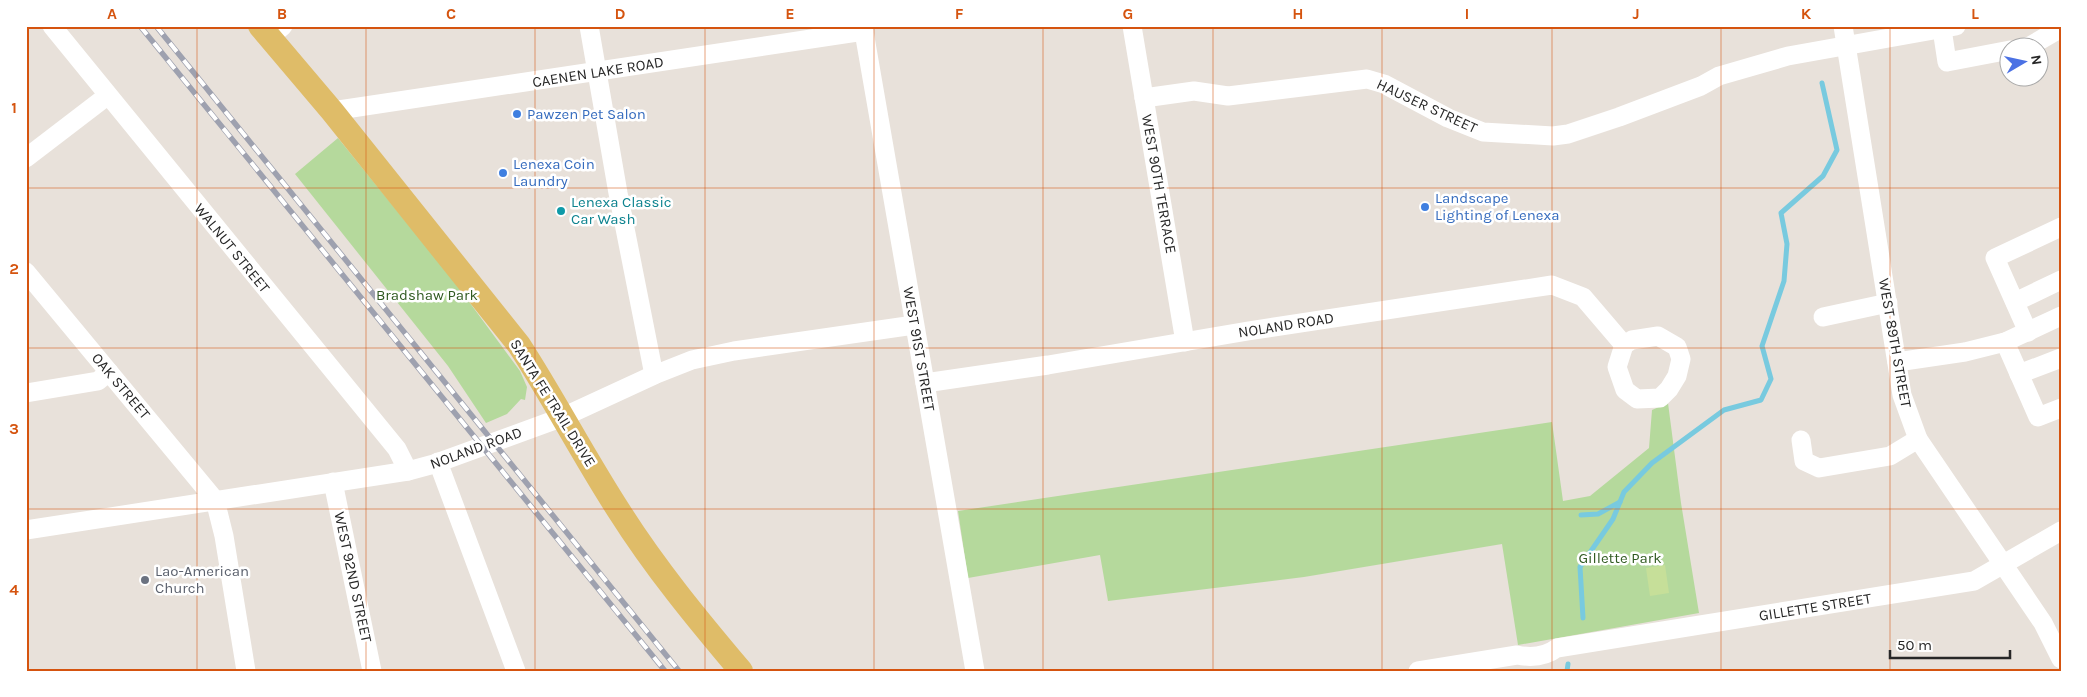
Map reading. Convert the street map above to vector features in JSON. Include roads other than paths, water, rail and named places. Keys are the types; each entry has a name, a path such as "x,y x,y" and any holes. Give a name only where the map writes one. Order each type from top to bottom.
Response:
{"main road":[{"name":"SANTA FE TRAIL DRIVE","path":"271,30 332,111 513,338 563,417 618,510 649,557 742,671"}],"street":[{"name":"WALNUT STREET","path":"52,26 107,96 397,449 408,471"},
{"path":"589,26 596,72 654,374"},
{"name":"WEST 90TH TERRACE","path":"1132,26 1185,342"},
{"path":"1845,35 1949,27 1947,62 2000,52"},
{"path":"2044,38 2061,28"},
{"name":"CAENEN LAKE ROAD","path":"332,111 596,72 864,29"},
{"name":"WEST 91ST STREET","path":"864,29 975,671"},
{"name":"HAUSER STREET","path":"1144,98 1194,91 1237,95 1352,79 1367,79 1384,84 1448,118 1483,132 1552,136 1568,134 1619,117 1744,68 1788,56 1845,35"},
{"name":"WEST 89TH STREET","path":"1845,35 1907,414 1918,439 2042,623 2061,659"},
{"path":"26,158 107,96"},
{"path":"2028,332 1994,258 2061,227"},
{"name":"OAK STREET","path":"26,272 215,500"},
{"path":"2015,302 2061,280"},
{"name":"NOLAND ROAD","path":"924,383 1552,285 1583,297 1624,345"},
{"path":"1823,317 1888,303"},
{"path":"1897,362 1965,352 2005,342 2061,316"},
{"name":"NOLAND ROAD","path":"26,530 408,471 563,417 654,374 692,360 734,351 914,325"},
{"path":"2005,342 2038,417 2061,408"},
{"path":"2020,374 2061,358"},
{"path":"26,394 98,381 109,372"},
{"path":"1801,440 1804,461 1819,468 1890,456 1918,439"},
{"path":"438,462 516,671"},
{"name":"WEST 92ND STREET","path":"333,482 372,671"},
{"path":"215,500 224,536 246,671"},
{"name":"GILLETTE STREET","path":"1418,671 1517,655 1527,645 1547,642 1557,648 1587,644 1974,581 2061,531"}],"waterway":[{"path":"1583,618 1580,567 1613,519 1624,492 1652,463 1724,410 1761,400 1771,379 1762,346 1784,281 1787,244 1781,213 1823,176 1837,150 1822,83"},
{"path":"1581,515 1598,514 1620,502"},
{"path":"1567,671 1568,664"}],"railway":[{"path":"140,26 665,671"},
{"path":"156,26 679,671"}],"place":[{"name":"Pawzen Pet Salon","path":"517,114"},
{"name":"Lenexa Coin Laundry","path":"503,173"},
{"name":"Landscape Lighting of Lenexa","path":"1425,207"},
{"name":"Lenexa Classic Car Wash","path":"561,211"},
{"name":"Lao-American Church","path":"145,580"}],"park label":[{"name":"Bradshaw Park","path":"427,295"},
{"name":"Gillette Park","path":"1620,558"}]}
